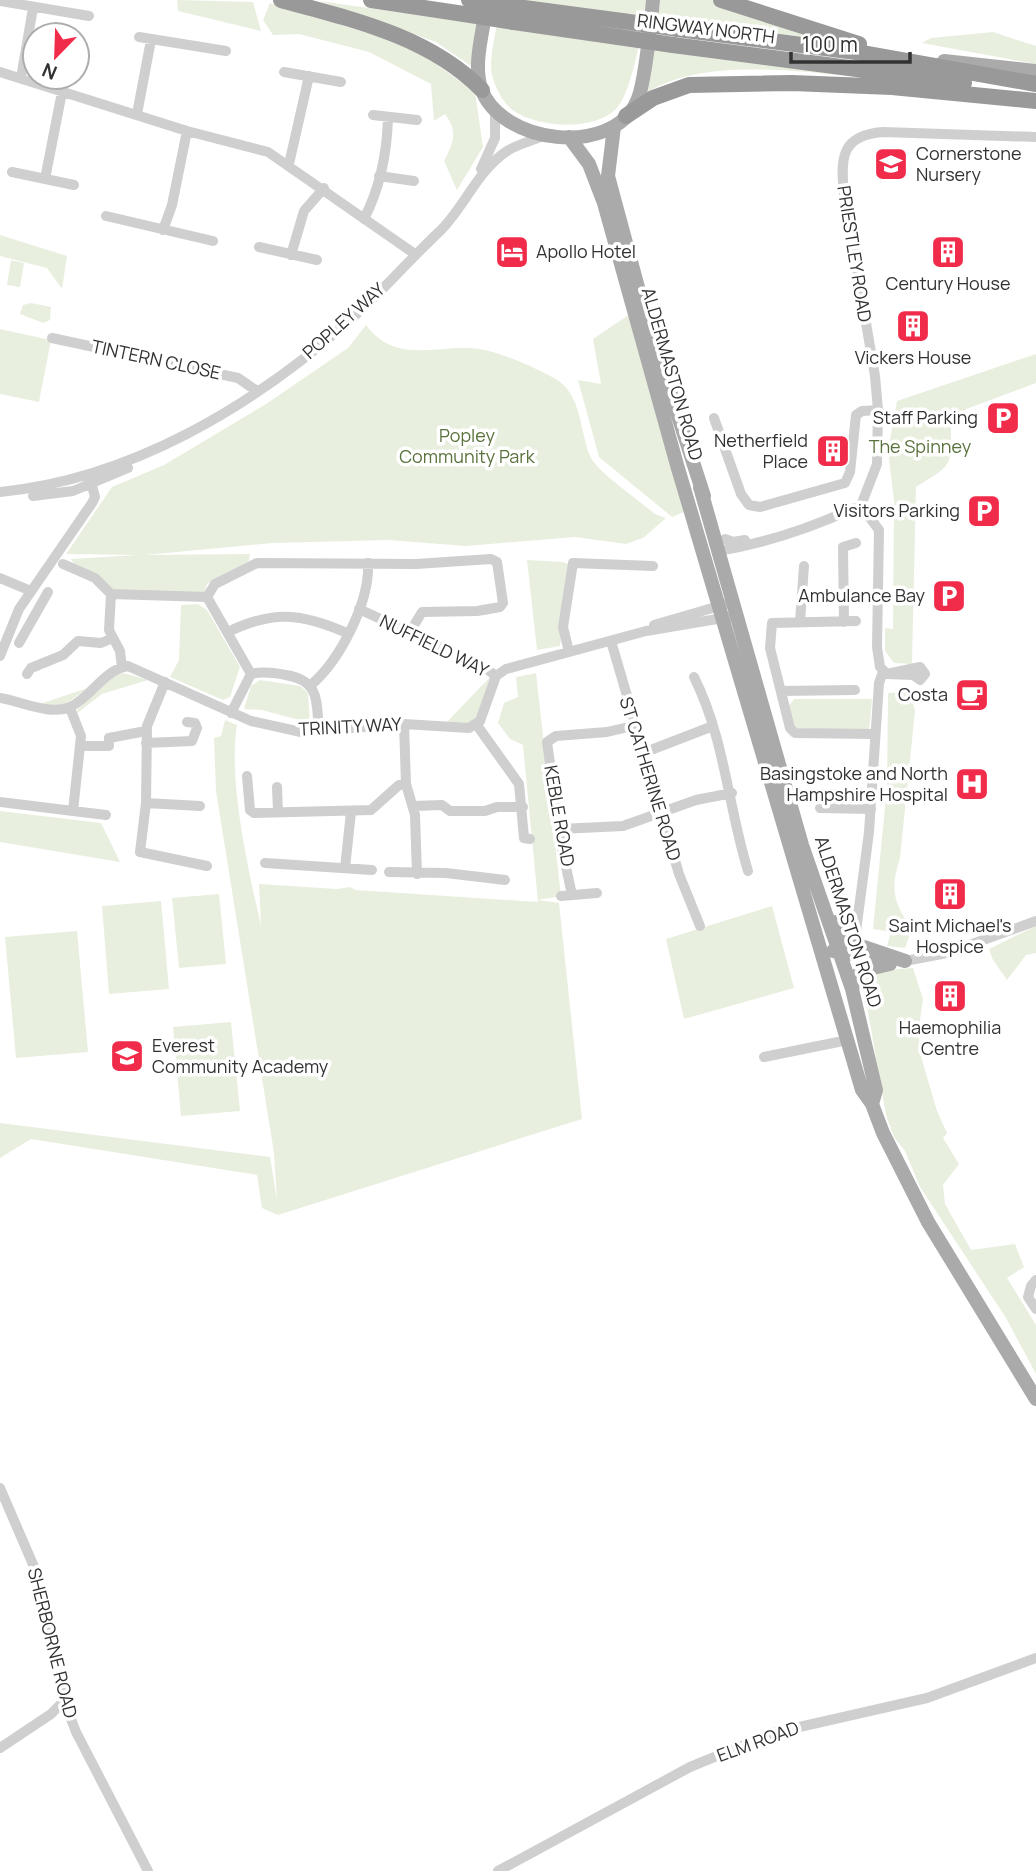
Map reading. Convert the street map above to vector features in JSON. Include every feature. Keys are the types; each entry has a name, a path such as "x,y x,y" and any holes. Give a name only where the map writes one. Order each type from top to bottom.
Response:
{"highway":[{"path":"281,0 393,34 434,52 463,71 482,90"},
{"name":"RINGWAY NORTH","path":"371,0 467,7 1036,93"},
{"path":"721,0 838,39 1036,83"},
{"name":"RINGWAY NORTH","path":"675,37 856,52 1036,83"},
{"path":"620,122 653,98 689,85 792,83 892,87 1036,101"}],"main road":[{"path":"487,0 477,74 482,90 495,112 516,126 547,135 569,137 601,133 620,122"},
{"name":"ALDERMASTON ROAD","path":"653,0 637,101 620,122 608,176 646,317 700,487 722,545 725,571 802,845 848,941 852,989 876,1090 872,1104"},
{"path":"939,60 1036,71"},
{"name":"ALDERMASTON ROAD","path":"569,137 589,164 604,203 701,546 820,951 839,1006 845,1040 863,1090 928,1222 1036,1399"},
{"path":"701,546 722,545"},
{"name":"ALDERMASTON ROAD","path":"721,613 714,565 722,545"},
{"path":"839,1006 842,995 834,957 848,941"},
{"path":"820,951 848,941 905,961"},
{"path":"852,989 860,971 905,961"},
{"path":"845,1040 864,1035"}],"street":[{"path":"0,1 89,16"},
{"path":"31,21 33,8"},
{"path":"136,114 145,39 226,51"},
{"path":"0,72 21,78"},
{"path":"284,72 341,82"},
{"path":"289,164 309,76"},
{"path":"59,91 187,131 255,147 289,164 415,254"},
{"path":"45,178 62,92"},
{"name":"POPLEY WAY","path":"474,185 495,138 495,112"},
{"path":"373,115 416,120"},
{"path":"364,219 379,176 388,138 388,118"},
{"path":"163,230 172,205 187,131"},
{"name":"PRIESTLEY ROAD","path":"860,508 877,464 878,410 841,170 848,146 860,136 883,132 1036,137"},
{"name":"POPLEY WAY","path":"0,498 51,495 91,479 191,432 257,391 307,356 348,322 448,223 494,161 509,149 547,135"},
{"path":"12,172 74,184"},
{"path":"379,176 414,181"},
{"path":"291,256 304,211 324,188"},
{"path":"106,216 213,243"},
{"path":"259,247 317,260"},
{"name":"TINTERN CLOSE","path":"52,338 238,378 257,391"},
{"path":"714,418 741,494 749,505 760,506 845,483 850,472 856,415 862,411 878,410"},
{"path":"0,656 3,638 15,616 95,497 91,479"},
{"path":"78,484 85,515"},
{"name":"POPLEY WAY","path":"0,492 78,484"},
{"path":"722,545 860,508 873,518 879,530 877,647 885,673"},
{"path":"725,571 736,554 828,522 836,516"},
{"path":"722,545 777,538"},
{"path":"844,622 838,545 856,543"},
{"path":"207,597 215,584 257,563 416,564 491,559 497,562 503,603 500,607 477,611 422,612 410,632"},
{"path":"359,609 368,589 368,562"},
{"path":"569,652 563,627 569,568 573,563 631,570 653,566"},
{"path":"63,564 95,578 111,594 207,597"},
{"path":"800,622 804,566"},
{"path":"0,578 31,591"},
{"path":"19,643 48,592"},
{"path":"0,698 52,709 69,708 122,667 120,651 109,630 111,594"},
{"path":"207,597 251,674"},
{"path":"530,839 524,838 519,784 476,724 484,713 496,677 511,667 646,631 655,625 736,608"},
{"name":"NUFFIELD WAY","path":"311,685 329,669 359,609 484,667 496,677"},
{"path":"228,632 250,621 294,615 322,622 347,633"},
{"path":"15,616 29,623"},
{"path":"856,621 772,623 770,648 790,728 795,733 875,734"},
{"path":"27,674 31,668 64,655 78,641 101,643 113,638"},
{"name":"ST CATHERINE ROAD","path":"611,640 633,726 663,812 679,874 700,926"},
{"name":"TRINITY WAY","path":"122,667 138,668 231,713 271,727 318,732 404,724 459,728 476,724"},
{"path":"885,673 914,672"},
{"path":"848,941 871,809 879,682 885,673"},
{"path":"251,674 297,677 311,685 316,695 318,732"},
{"path":"231,713 251,674"},
{"path":"694,677 713,726 732,793 736,831 748,871"},
{"path":"165,682 150,713 146,737 146,803 140,852 206,866"},
{"path":"781,691 855,690"},
{"path":"69,708 76,722 80,746 73,811"},
{"path":"80,746 109,746 108,738 146,737 192,741 197,728 195,723 187,722"},
{"path":"404,724 406,784 413,806 417,874"},
{"name":"KEBLE ROAD","path":"597,893 567,895 548,753 550,737 607,732 633,726"},
{"path":"643,753 713,726"},
{"path":"247,776 250,810 254,813 371,810 399,785 406,784"},
{"path":"277,787 278,812"},
{"path":"560,829 623,826 695,800 732,793"},
{"path":"0,802 106,815"},
{"path":"146,803 200,806"},
{"path":"413,806 442,805 450,811 523,807"},
{"path":"820,808 871,809"},
{"path":"345,868 351,812"},
{"path":"272,868 372,870"},
{"path":"389,872 446,873 500,883"},
{"path":"696,915 710,910"},
{"path":"905,961 947,953 1036,921"},
{"path":"764,1057 845,1040"},
{"path":"1036,1280 1028,1291 1036,1309"},
{"name":"SHERBORNE ROAD","path":"0,1488 35,1569 64,1701 148,1871"},
{"name":"ELM ROAD","path":"498,1871 690,1767 773,1733 927,1698 1036,1658"},
{"path":"0,1748 51,1714 64,1701"}],"green space":[{"path":"177,0 253,2 261,31 178,11"},
{"path":"502,0 646,0 632,73 616,109 594,121 566,125 537,121 510,108 497,90 491,67"},
{"path":"660,0 711,0 861,49 658,17"},
{"path":"320,1 479,24 471,66 436,42"},
{"path":"270,3 412,47 475,92 483,147 457,190 444,161 452,143 452,126 445,114 434,121 431,84 369,52 299,34 273,35 263,20"},
{"path":"993,32 1036,46 1036,64 922,43 931,38"},
{"path":"654,49 884,80 795,71 730,70 671,81 646,93"},
{"path":"0,235 67,256 62,289 47,268 0,256"},
{"path":"11,260 24,263 20,287 7,285"},
{"path":"31,303 51,307 50,320 43,323 20,314 23,305"},
{"path":"630,314 686,511 672,517 599,457 578,380 601,384 593,339"},
{"name":"Popley Community Park","path":"366,325 392,346 421,350 485,350 554,378 563,385 575,403 587,448 595,464 655,514 666,518 643,538 626,544 575,537 466,546 388,540 273,543 145,555 250,554 249,561 207,584 204,593 114,590 74,564 71,559 138,555 66,554 112,487 164,465 266,404 348,348"},
{"path":"0,329 51,340 39,402 0,394"},
{"name":"The Spinney","path":"1036,354 1036,383 966,409 951,425 951,450 947,464 916,487 912,664 894,663 885,651 885,628 893,629 894,501 888,451 897,401"},
{"path":"527,560 563,562 570,565 560,646 537,650"},
{"path":"198,604 207,610 240,667 230,697 223,700 170,677 179,660 181,605"},
{"path":"124,673 148,680 102,694 76,714 78,709 114,676"},
{"path":"536,673 561,896 538,900 559,903 582,1119 278,1215 262,1208 257,1175 31,1139 0,1158 0,1123 270,1157 277,1200 274,1153 216,791 214,738 221,736 225,720 237,725 237,798 245,852 261,925 259,884 337,889 350,887 356,890 538,902 523,745 510,739 498,723 504,703 518,697 516,677"},
{"path":"490,677 492,681 482,713 467,725 446,723"},
{"path":"260,680 300,686 308,693 310,723 262,710 244,709 251,686"},
{"path":"88,688 61,707 40,704"},
{"path":"903,692 912,698 915,711 900,858 894,887 897,903 912,928 905,948 887,946 891,932 873,929 887,787 888,693"},
{"path":"794,699 872,699 869,731 795,728 789,706"},
{"path":"0,811 101,823 120,862 0,842"},
{"path":"219,894 226,964 179,968 172,898"},
{"path":"161,901 169,989 109,994 102,906"},
{"path":"772,906 794,988 684,1019 666,939"},
{"path":"1036,926 1036,953 1026,955 1007,980 989,949"},
{"path":"77,931 88,1052 16,1058 5,937"},
{"path":"913,968 923,999 918,1034 922,1060 937,1111 947,1133 943,1138 959,1164 943,1185 945,1204 971,1250 1015,1244 1024,1267 1007,1278 1036,1325 1036,1374 1006,1318 920,1187 905,1151 894,1137 886,1115 863,983 871,971"},
{"path":"231,1022 240,1111 181,1116 173,1027"}],"place":[{"name":"Cornerstone Nursery","path":"891,164"},
{"name":"Apollo Hotel","path":"512,252"},
{"name":"Century House","path":"948,252"},
{"name":"Vickers House","path":"913,326"},
{"name":"Staff Parking","path":"1003,418"},
{"name":"Netherfield Place","path":"833,451"},
{"name":"Visitors Parking","path":"984,511"},
{"name":"Ambulance Bay","path":"949,596"},
{"name":"Costa","path":"972,695"},
{"name":"Basingstoke and North Hampshire Hospital","path":"972,784"},
{"name":"Saint Michael's Hospice","path":"950,894"},
{"name":"Haemophilia Centre","path":"950,996"},
{"name":"Everest Community Academy","path":"127,1056"}]}
